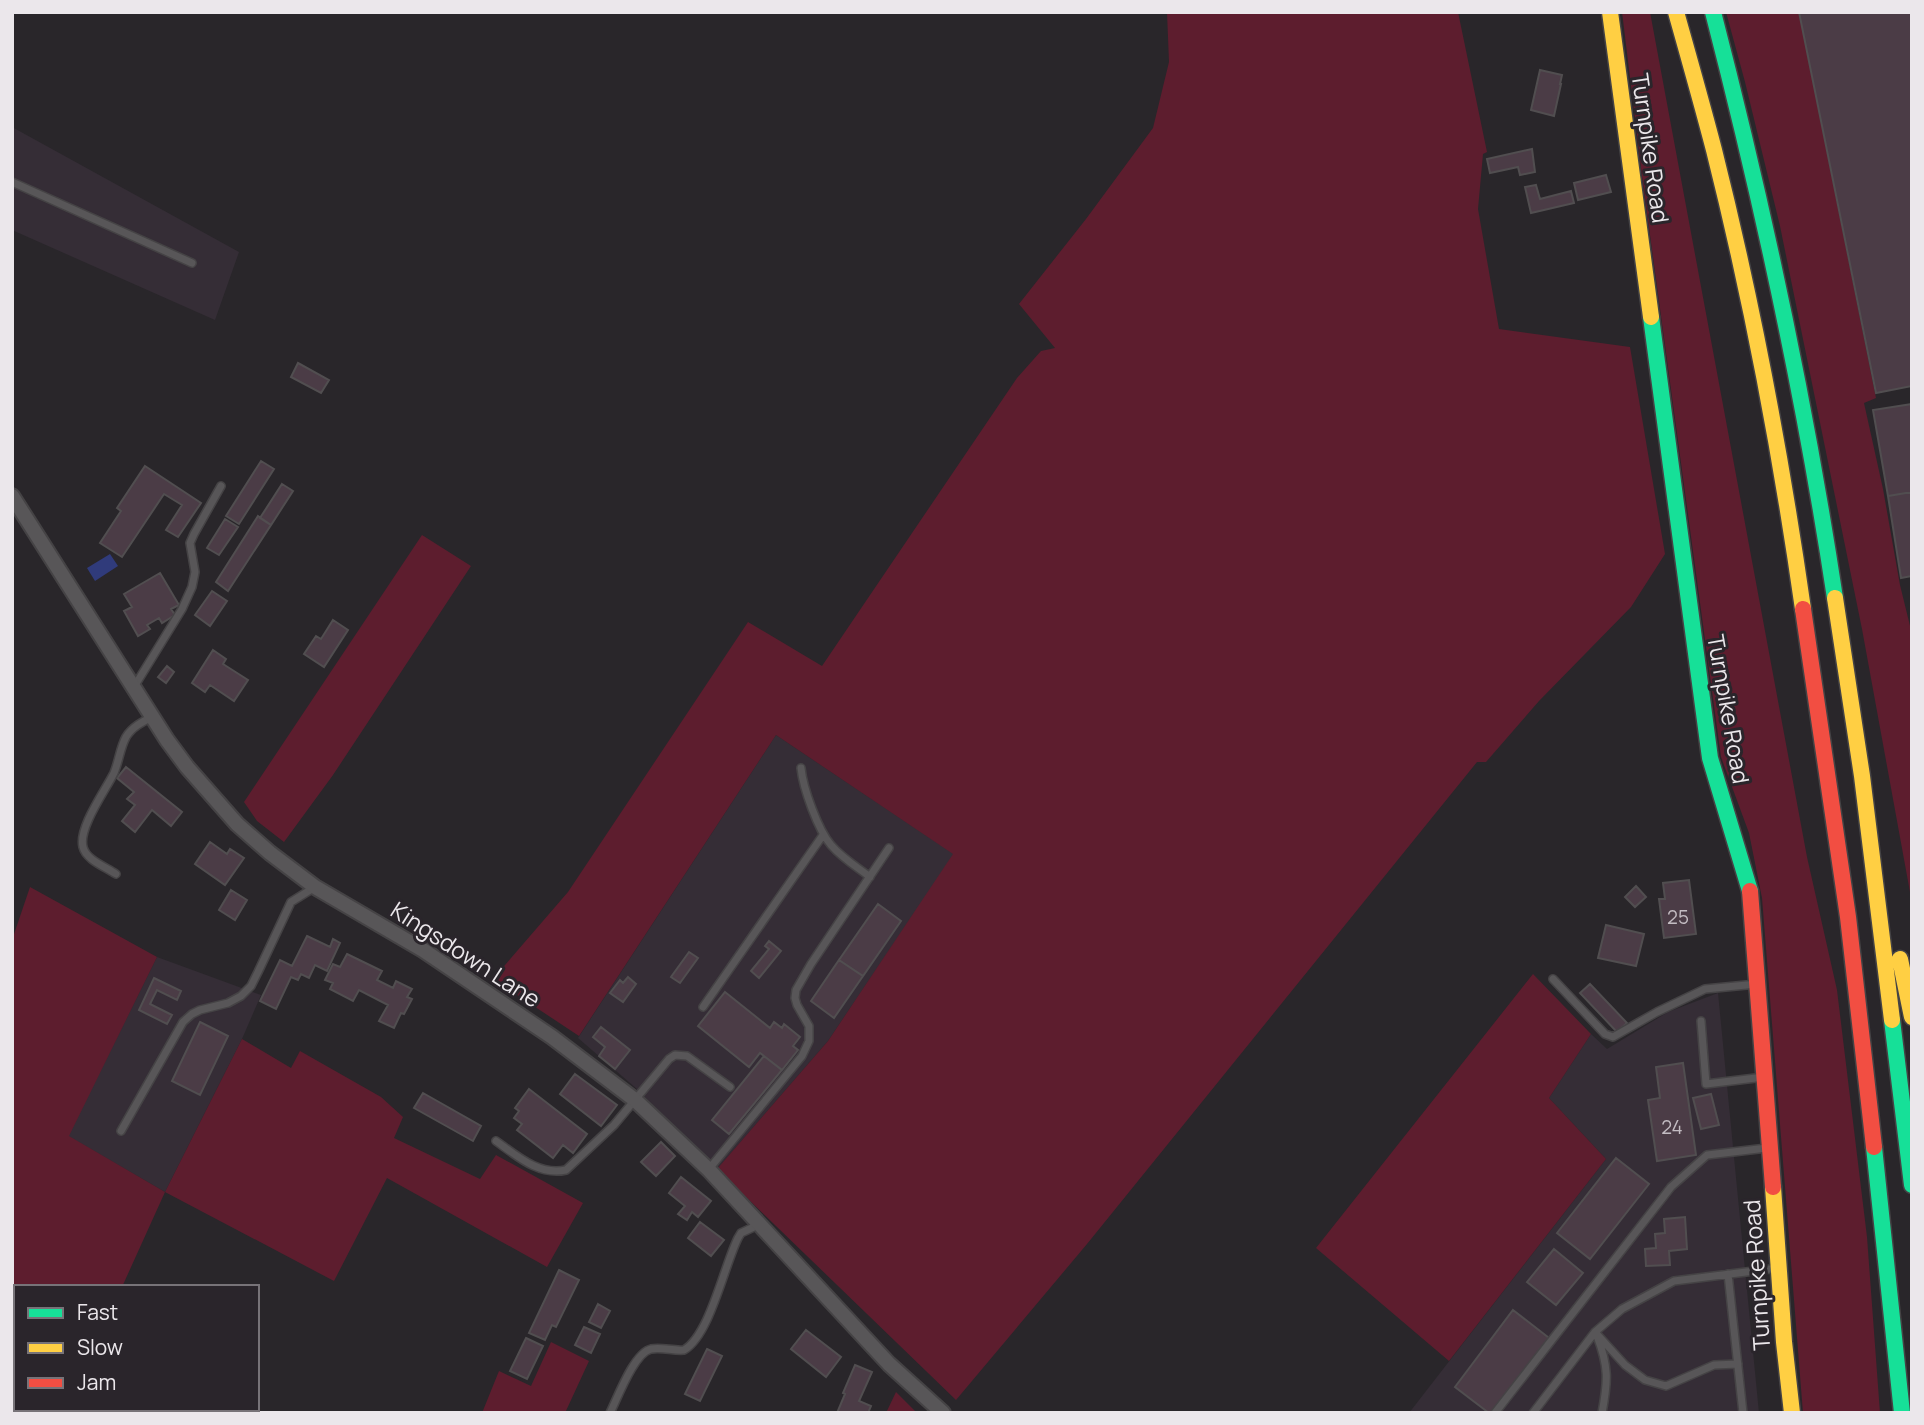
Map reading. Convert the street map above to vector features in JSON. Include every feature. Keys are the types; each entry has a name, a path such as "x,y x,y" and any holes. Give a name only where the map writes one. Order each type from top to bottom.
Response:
{"main road":[{"name":"Turnpike Road","path":"1611,12 1710,758 1751,896 1791,1413"},
{"path":"1676,12 1739,260 1770,408 1799,580 1848,917 1902,1413"},
{"path":"1713,12 1744,131 1784,310 1827,545 1862,776 1912,1185"},
{"path":"1862,776 1912,1017"}],"street":[{"name":"Kingsdown Lane","path":"12,496 152,717 187,767 237,824 315,887 423,950 552,1037 635,1100 709,1170 889,1364 943,1413"}],"lane":[{"path":"12,182 192,263"},
{"path":"134,688 182,609 192,587 195,572 190,543 221,486"},
{"path":"116,874 85,852 82,839 90,817 114,771 124,740 140,723 152,717"},
{"path":"800,768 823,835 845,858 870,877"},
{"path":"703,1007 823,835"},
{"path":"709,1170 802,1056 809,1041 809,1026 797,1005 796,990 890,848"},
{"path":"121,1131 183,1022 200,1010 228,1003 251,986 291,902 315,887"},
{"path":"1553,979 1605,1034 1613,1037 1706,989 1758,984"},
{"path":"1701,1021 1706,1084 1764,1077"},
{"path":"496,1141 539,1168 555,1172 566,1170 590,1149 668,1059 675,1055 687,1056 730,1087"},
{"path":"1495,1413 1671,1187 1707,1155 1770,1147"},
{"path":"610,1413 642,1353 653,1349 684,1350 694,1342 709,1313 738,1238 741,1233 758,1225"},
{"path":"1533,1413 1595,1332 1622,1309 1674,1281 1778,1268"},
{"path":"1728,1274 1743,1413"},
{"path":"1595,1332 1625,1365 1645,1380 1666,1386 1714,1365 1738,1364"},
{"path":"1595,1332 1606,1366 1608,1385 1602,1413"}],"shaded area":[{"path":"1167,12 1458,12 1487,152 1483,154 1478,209 1499,329 1630,347 1665,554 1631,607 1539,701 1486,762 1477,762 1087,1244 956,1400 717,1169 828,1041 953,854 776,735 579,1036 493,979 568,892 748,622 822,666 1017,378 1041,351 1055,348 1019,304 1153,128 1169,62"},
{"path":"1622,12 1650,12 1807,857 1837,990 1867,1237 1880,1413 1803,1413 1762,898 1749,833 1721,757"},
{"path":"1726,12 1799,12 1876,398 1864,403 1912,634 1912,903 1862,629 1780,226"},
{"path":"12,127 239,252 215,320 12,230"},
{"path":"422,535 471,566 333,775 284,842 257,821 244,802"},
{"path":"776,735 954,854 828,1041 717,1169 637,1089 578,1038"},
{"path":"30,887 157,957 69,1136 165,1192 123,1285 14,1285 14,1411 65,1411 64,1413 12,1413 12,940"},
{"path":"157,957 261,995 242,1039 165,1192 68,1136"},
{"path":"1533,974 1591,1034 1549,1098 1606,1159 1449,1361 1316,1248"},
{"path":"1718,993 1759,1413 1409,1413 1606,1159 1549,1098 1591,1034 1607,1049 1668,1012"},
{"path":"242,1039 291,1068 300,1051 381,1097 403,1117 394,1138 480,1179 496,1155 583,1203 547,1267 387,1178 334,1281 165,1192"},
{"path":"551,1342 589,1361 565,1413 482,1413 499,1371 531,1386"},
{"path":"896,1392 917,1413 886,1413"}],"water":[{"path":"110,554 118,566 95,581 87,568"}],"building":[{"path":"1799,12 1912,12 1912,386 1876,393"},
{"path":"1540,70 1562,75 1554,116 1531,110"},
{"path":"1532,149 1535,172 1520,175 1518,167 1490,173 1487,159"},
{"path":"1606,175 1611,192 1578,200 1574,183"},
{"path":"1536,185 1540,199 1571,191 1574,203 1531,213 1525,187"},
{"path":"298,363 329,380 321,393 291,377"},
{"path":"1912,404 1912,492 1888,496 1873,410"},
{"path":"261,461 274,469 239,524 226,516"},
{"path":"145,466 201,503 178,537 166,530 182,505 164,494 122,557 100,543 121,511 117,508"},
{"path":"282,484 293,491 271,525 260,518"},
{"path":"1912,492 1912,576 1901,578 1888,496"},
{"path":"258,516 271,525 228,591 216,582"},
{"path":"225,519 238,527 219,555 207,548"},
{"path":"160,573 179,605 171,609 175,615 162,623 159,618 147,625 150,629 138,636 124,611 132,607 124,594"},
{"path":"212,591 227,601 210,626 195,615"},
{"path":"333,620 348,630 324,667 304,654 316,636 321,639"},
{"path":"213,650 226,659 223,664 248,680 234,701 210,685 205,692 192,683"},
{"path":"167,666 174,672 166,683 158,677"},
{"path":"126,767 182,812 171,826 152,810 135,832 122,821 135,805 127,799 134,792 117,778"},
{"path":"210,842 227,854 230,849 244,858 225,885 195,864"},
{"path":"1689,880 1696,934 1664,938 1659,899 1665,899 1663,883"},
{"path":"1636,886 1646,897 1635,907 1625,897"},
{"path":"231,890 247,900 235,920 219,910"},
{"path":"878,904 901,921 863,976 839,960"},
{"path":"1606,925 1644,934 1636,966 1598,958"},
{"path":"307,936 330,947 333,939 340,943 327,971 315,965 309,978 301,974 298,980 291,977 276,1009 260,1001 280,960 292,966"},
{"path":"769,941 781,951 759,978 751,971 769,949 765,946"},
{"path":"689,952 698,958 680,983 671,977"},
{"path":"347,954 382,971 377,980 393,988 396,981 412,989 407,997 412,999 394,1028 379,1021 388,1005 359,990 353,1001 330,989 333,983 325,980 333,964 340,967"},
{"path":"839,960 863,976 834,1018 811,1001"},
{"path":"628,977 636,984 623,1002 610,993 620,980 623,983"},
{"path":"154,978 181,991 177,1000 157,990 150,1004 172,1015 167,1024 139,1010"},
{"path":"1590,984 1627,1023 1617,1032 1580,993"},
{"path":"725,992 770,1028 774,1022 782,1028 784,1024 800,1037 793,1046 798,1050 782,1070 760,1053 749,1067 698,1026"},
{"path":"200,1022 228,1036 200,1095 172,1081"},
{"path":"601,1027 630,1050 615,1069 599,1056 605,1047 593,1037"},
{"path":"764,1056 782,1070 729,1134 712,1120"},
{"path":"1683,1063 1696,1155 1657,1161 1648,1100 1660,1098 1656,1067"},
{"path":"575,1074 617,1105 601,1126 560,1094"},
{"path":"529,1089 587,1134 573,1153 563,1145 553,1158 517,1130 522,1124 514,1118 519,1111 515,1108"},
{"path":"423,1093 481,1126 473,1141 414,1108"},
{"path":"1711,1094 1719,1125 1701,1129 1693,1098"},
{"path":"661,1142 675,1156 656,1176 641,1162"},
{"path":"1616,1158 1649,1184 1590,1259 1557,1233"},
{"path":"681,1177 711,1201 698,1217 692,1212 687,1220 678,1214 685,1206 669,1193"},
{"path":"1685,1217 1687,1249 1669,1251 1670,1265 1646,1266 1645,1249 1656,1248 1655,1234 1665,1233 1664,1219"},
{"path":"700,1222 724,1240 711,1256 688,1238"},
{"path":"1554,1249 1583,1273 1556,1305 1527,1282"},
{"path":"559,1270 579,1280 556,1327 552,1325 545,1340 529,1333"},
{"path":"598,1304 610,1311 601,1328 589,1322"},
{"path":"1513,1310 1549,1338 1493,1413 1489,1413 1455,1387"},
{"path":"584,1327 600,1334 591,1353 575,1345"},
{"path":"806,1330 841,1357 826,1377 791,1349"},
{"path":"526,1338 543,1346 527,1379 510,1371"},
{"path":"707,1349 722,1356 700,1401 685,1394"},
{"path":"855,1365 872,1372 859,1401 871,1406 868,1413 837,1413 845,1394 843,1393"}],"traffic: fast":[{"path":"1713,12 1781,303 1835,598"},
{"path":"1651,317 1710,758 1750,891"},
{"path":"1892,1020 1912,1185"},
{"path":"1874,1147 1902,1413"}],"traffic: slow":[{"path":"1610,12 1651,317"},
{"path":"1676,12 1714,150 1753,321 1803,609"},
{"path":"1835,598 1862,776 1892,1020"},
{"path":"1900,959 1912,1017"},
{"path":"1773,1187 1792,1413"}],"traffic: jam":[{"path":"1803,609 1848,917 1874,1147"},
{"path":"1750,891 1773,1187"}]}
